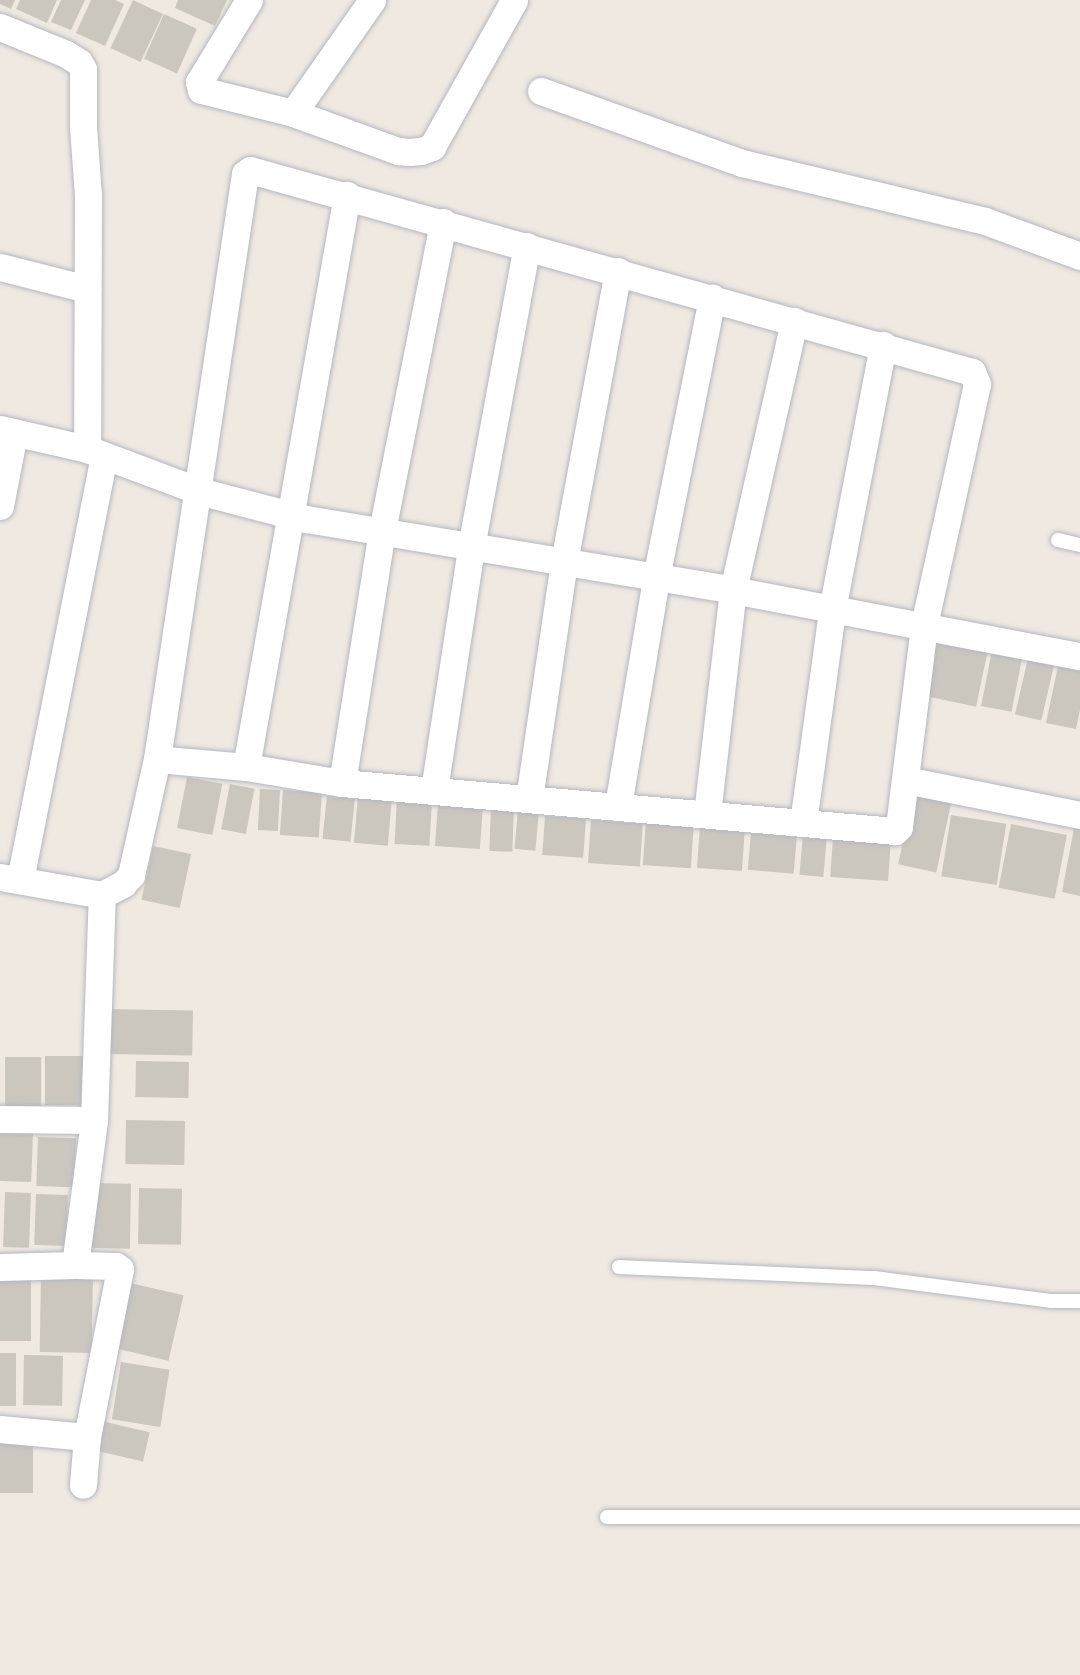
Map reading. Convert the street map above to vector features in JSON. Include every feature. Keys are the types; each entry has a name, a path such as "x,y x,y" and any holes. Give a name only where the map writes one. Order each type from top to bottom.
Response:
{"street":[{"path":"249,0 199,82 199,88 293,113 398,151 421,151 432,147 514,0"},
{"path":"293,113 372,0"},
{"path":"0,27 66,54 79,62 83,69 83,127 88,195 87,289 95,453 10,878 102,895 123,884 130,875 157,759 245,174 254,169 968,370 972,372 977,384 924,626 899,827 895,831 342,783 246,767 157,759"},
{"path":"541,91 741,163 985,221 1080,256"},
{"path":"246,767 347,195"},
{"path":"342,783 382,531 443,222"},
{"path":"434,790 471,547 527,246"},
{"path":"0,267 87,289"},
{"path":"529,799 564,562 618,271"},
{"path":"618,806 656,578 712,298"},
{"path":"707,814 733,591 794,321"},
{"path":"804,823 832,610 883,345"},
{"path":"0,506 7,431 95,453 199,491 290,514 733,591 1080,656"},
{"path":"905,780 1080,815"},
{"path":"75,1265 94,1120 102,895"},
{"path":"0,1119 94,1120"},
{"path":"0,1267 116,1266 121,1271 87,1437 83,1485"},
{"path":"0,1429 87,1437"}],"lane":[{"path":"1058,540 1080,545"},
{"path":"619,1267 874,1278 1051,1301 1080,1300"},
{"path":"607,1517 1080,1517"}],"building":[{"path":"0,0 15,0 11,9 0,4"},
{"path":"20,0 57,0 47,23 16,9"},
{"path":"61,0 85,0 71,30 51,22"},
{"path":"91,0 115,0 124,4 105,46 76,33"},
{"path":"133,0 163,14 141,62 111,48"},
{"path":"178,0 227,0 215,26 175,8"},
{"path":"164,14 197,29 177,73 144,59"},
{"path":"936,640 988,651 976,707 924,696"},
{"path":"992,650 1022,656 1012,712 981,706"},
{"path":"1028,658 1054,664 1041,721 1015,715"},
{"path":"1058,666 1080,671 1080,710 1076,729 1046,723"},
{"path":"187,777 222,784 212,835 177,828"},
{"path":"230,784 255,789 246,834 221,829"},
{"path":"260,789 280,790 278,831 258,830"},
{"path":"283,790 322,793 319,838 280,835"},
{"path":"914,790 952,798 936,872 898,864"},
{"path":"327,796 355,799 350,842 323,839"},
{"path":"358,796 392,799 388,846 354,843"},
{"path":"397,797 432,799 429,846 395,844"},
{"path":"438,803 483,806 480,849 435,846"},
{"path":"491,804 514,805 512,852 489,851"},
{"path":"518,809 539,811 535,851 515,849"},
{"path":"951,815 1006,824 997,885 941,876"},
{"path":"545,816 586,819 583,858 542,855"},
{"path":"591,820 643,824 640,867 588,863"},
{"path":"646,820 694,823 691,868 643,865"},
{"path":"1011,824 1067,835 1055,899 999,888"},
{"path":"700,825 745,828 742,871 697,868"},
{"path":"1074,828 1080,829 1080,896 1062,892"},
{"path":"751,833 797,837 794,874 748,870"},
{"path":"803,834 827,836 823,877 799,875"},
{"path":"833,837 891,841 888,881 830,877"},
{"path":"153,846 191,854 180,908 142,900"},
{"path":"107,1009 193,1011 192,1055 106,1054"},
{"path":"45,1056 86,1056 86,1105 45,1105"},
{"path":"5,1057 41,1057 41,1106 5,1106"},
{"path":"136,1061 189,1062 188,1098 135,1097"},
{"path":"126,1120 185,1121 184,1165 125,1164"},
{"path":"0,1131 33,1132 31,1182 0,1181"},
{"path":"38,1137 76,1138 74,1187 36,1186"},
{"path":"92,1183 131,1184 130,1249 91,1248"},
{"path":"139,1188 182,1189 181,1245 138,1244"},
{"path":"5,1192 31,1193 29,1248 3,1247"},
{"path":"36,1194 68,1195 66,1246 34,1245"},
{"path":"41,1275 93,1276 92,1353 40,1352"},
{"path":"0,1277 31,1277 31,1341 0,1341"},
{"path":"130,1283 184,1295 169,1361 115,1348"},
{"path":"0,1353 16,1353 16,1406 0,1406"},
{"path":"24,1355 63,1356 62,1406 23,1405"},
{"path":"121,1362 169,1370 160,1427 112,1419"},
{"path":"101,1421 150,1432 143,1461 94,1450"},
{"path":"0,1440 33,1440 33,1493 0,1493"}]}
